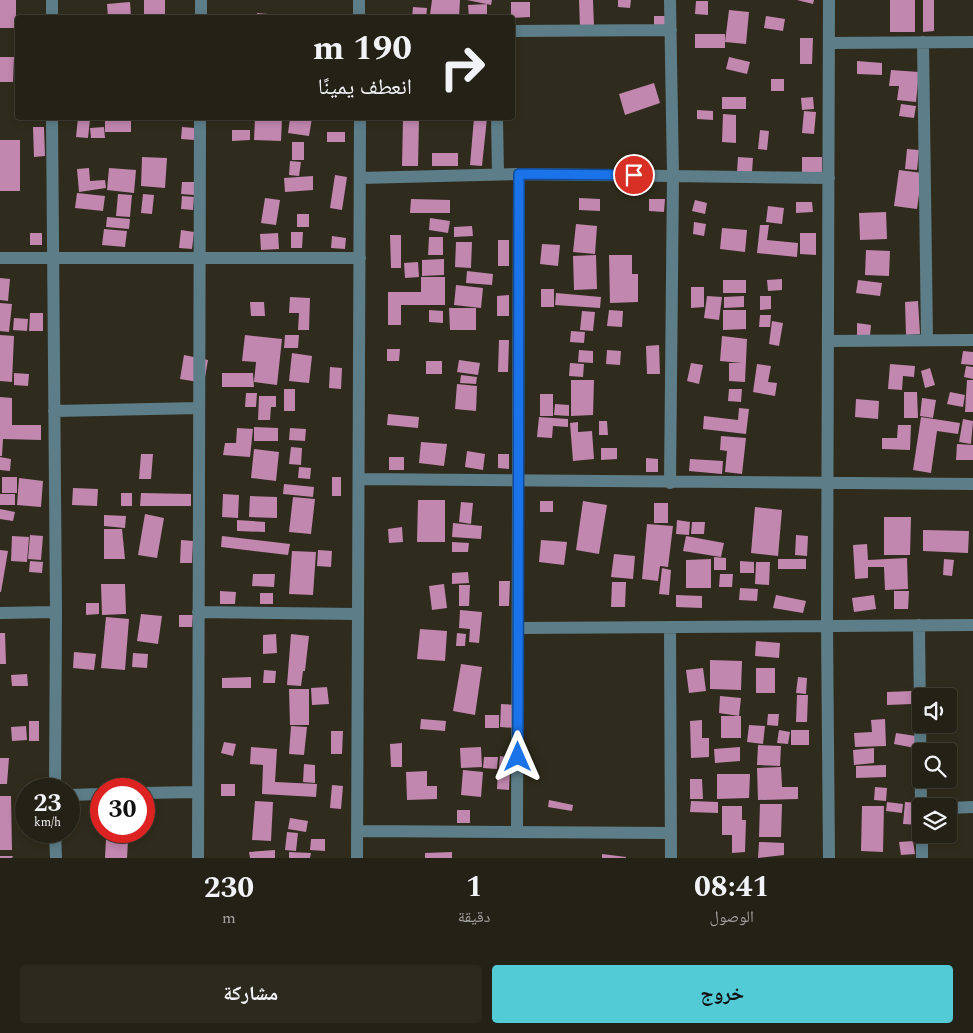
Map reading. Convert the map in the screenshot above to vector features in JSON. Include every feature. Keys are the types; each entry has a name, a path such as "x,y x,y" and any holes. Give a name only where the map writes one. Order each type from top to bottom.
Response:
{"street":[{"path":"52,0 52,15"},
{"path":"201,0 201,15"},
{"path":"359,0 359,15"},
{"path":"670,0 673,175 670,483"},
{"path":"829,0 826,626 829,858"},
{"path":"515,31 670,30"},
{"path":"923,42 927,340"},
{"path":"830,43 973,42"},
{"path":"52,120 56,612 55,778"},
{"path":"198,858 198,258 200,120"},
{"path":"357,858 360,120"},
{"path":"497,120 498,174"},
{"path":"360,178 519,174 829,178"},
{"path":"517,831 519,174"},
{"path":"0,258 360,258"},
{"path":"828,340 973,340"},
{"path":"54,411 199,408"},
{"path":"359,479 973,484"},
{"path":"0,613 56,612"},
{"path":"198,612 358,614"},
{"path":"518,628 973,625"},
{"path":"919,626 921,798"},
{"path":"670,627 671,858"},
{"path":"155,793 197,792"},
{"path":"957,808 973,807"},
{"path":"357,832 517,831 671,833"},
{"path":"55,843 56,858"},
{"path":"922,843 922,858"}],"building":[{"path":"0,0 16,0 15,28 0,28"},
{"path":"144,0 165,0 165,15 144,15"},
{"path":"432,0 460,0 459,15 430,15"},
{"path":"467,0 492,0 491,5"},
{"path":"579,0 593,0 594,27 580,28"},
{"path":"618,0 631,0 630,8 618,7"},
{"path":"797,0 814,0 813,4"},
{"path":"890,0 915,0 915,32 890,32"},
{"path":"923,0 934,0 934,31 923,32"},
{"path":"696,1 708,1 708,15 695,14"},
{"path":"130,2 131,15 108,15 107,4"},
{"path":"511,2 530,2 530,17 515,18 515,15 511,15"},
{"path":"487,4 487,15 469,15 468,5"},
{"path":"413,7 427,8 426,15 412,15"},
{"path":"729,10 749,12 746,44 725,42"},
{"path":"257,13 279,15 257,15"},
{"path":"654,16 665,16 665,29 654,29"},
{"path":"766,16 785,19 783,31 764,28"},
{"path":"695,34 725,34 725,48 695,48"},
{"path":"800,38 813,38 812,64 800,64"},
{"path":"0,57 14,57 13,82 0,82"},
{"path":"729,57 750,62 747,74 726,69"},
{"path":"857,61 882,63 882,75 857,74"},
{"path":"891,70 919,72 916,102 897,100 899,86 889,86"},
{"path":"771,79 784,79 784,91 771,91"},
{"path":"654,83 660,103 625,115 619,94"},
{"path":"722,97 746,97 746,109 722,109"},
{"path":"813,97 814,109 802,110 801,98"},
{"path":"901,104 916,106 914,118 899,116"},
{"path":"697,110 713,111 713,120 697,119"},
{"path":"804,111 816,112 814,134 802,133"},
{"path":"723,114 736,115 736,143 722,142"},
{"path":"78,120 90,120 88,138 76,137"},
{"path":"105,120 131,120 131,132 105,132"},
{"path":"255,120 282,120 281,141 254,140"},
{"path":"290,120 312,120 309,136 288,133"},
{"path":"403,120 419,120 418,166 402,166"},
{"path":"474,120 487,120 482,166 470,165"},
{"path":"33,127 44,127 45,156 34,157"},
{"path":"104,127 105,138 91,138 90,128"},
{"path":"182,127 195,128 194,140 181,139"},
{"path":"232,130 250,130 250,140 232,141"},
{"path":"760,130 769,131 767,150 758,149"},
{"path":"327,132 345,132 345,142 327,142"},
{"path":"0,140 20,140 20,191 0,191"},
{"path":"292,142 304,142 304,160 292,160"},
{"path":"907,149 919,150 917,170 905,169"},
{"path":"432,153 458,153 458,166 432,166"},
{"path":"142,157 167,158 165,188 141,186"},
{"path":"738,157 753,158 752,172 737,172"},
{"path":"802,157 822,157 822,176 802,176"},
{"path":"290,161 301,162 299,176 289,175"},
{"path":"89,168 90,181 105,180 106,188 79,192 77,169"},
{"path":"109,168 136,170 134,193 107,190"},
{"path":"899,170 922,173 917,209 894,206"},
{"path":"335,175 347,177 342,210 330,208"},
{"path":"313,176 313,190 285,192 284,178"},
{"path":"182,182 195,182 194,195 181,194"},
{"path":"77,193 105,196 103,211 75,208"},
{"path":"118,194 132,195 130,217 116,216"},
{"path":"143,194 154,195 152,214 141,213"},
{"path":"182,196 194,197 193,210 181,209"},
{"path":"265,198 280,200 276,225 261,223"},
{"path":"579,198 600,199 600,211 579,210"},
{"path":"411,199 450,200 450,213 410,213"},
{"path":"649,199 665,199 664,212 649,211"},
{"path":"695,200 707,203 705,214 692,211"},
{"path":"796,202 812,202 813,212 796,213"},
{"path":"768,206 784,208 782,224 766,222"},
{"path":"886,212 887,239 860,240 859,213"},
{"path":"297,214 309,214 309,227 297,227"},
{"path":"107,217 130,219 129,229 106,227"},
{"path":"430,218 450,221 448,233 429,230"},
{"path":"694,222 706,224 704,236 693,234"},
{"path":"576,224 597,226 595,254 573,252"},
{"path":"760,225 769,225 767,240 798,243 797,257 757,253"},
{"path":"472,226 473,236 454,237 454,227"},
{"path":"722,228 747,230 745,252 720,249"},
{"path":"104,229 127,231 125,247 102,245"},
{"path":"181,230 194,232 192,249 179,248"},
{"path":"291,232 303,232 302,248 291,248"},
{"path":"30,233 42,233 42,245 30,245"},
{"path":"278,233 279,249 261,250 260,234"},
{"path":"800,233 816,233 816,255 800,254"},
{"path":"390,235 401,235 401,268 391,268"},
{"path":"332,236 346,238 345,249 331,248"},
{"path":"429,237 443,237 443,255 428,255"},
{"path":"498,240 509,240 509,266 498,266"},
{"path":"456,242 472,242 471,268 455,267"},
{"path":"542,244 560,245 558,266 540,264"},
{"path":"866,250 890,251 889,276 865,275"},
{"path":"596,255 597,289 574,290 573,256"},
{"path":"609,255 632,255 632,274 638,274 638,302 610,303"},
{"path":"444,259 444,275 422,276 422,260"},
{"path":"418,262 419,277 405,278 404,263"},
{"path":"467,271 493,274 492,285 466,283"},
{"path":"421,277 445,277 445,305 401,305 401,325 388,325 388,292 421,292"},
{"path":"0,278 10,279 8,301 0,300"},
{"path":"782,279 782,290 768,291 767,280"},
{"path":"723,280 746,280 746,293 723,293"},
{"path":"858,280 882,283 880,296 856,293"},
{"path":"456,285 483,288 481,308 454,305"},
{"path":"691,287 704,287 704,307 691,308"},
{"path":"541,289 554,289 554,307 541,307"},
{"path":"556,293 601,297 600,308 555,305"},
{"path":"509,295 509,316 497,316 497,296"},
{"path":"707,296 722,297 719,320 704,318"},
{"path":"744,296 744,307 724,308 724,297"},
{"path":"760,296 771,296 771,309 760,310"},
{"path":"290,297 310,298 309,330 298,330 299,313 289,313"},
{"path":"918,301 920,334 906,335 905,302"},
{"path":"250,302 264,302 265,316 251,316"},
{"path":"0,303 12,304 9,332 0,331"},
{"path":"449,308 476,308 476,330 450,330"},
{"path":"429,310 443,311 443,323 429,322"},
{"path":"609,310 623,311 622,327 607,326"},
{"path":"723,310 746,310 746,329 723,330"},
{"path":"582,311 595,312 593,331 580,330"},
{"path":"30,313 43,313 43,331 29,331"},
{"path":"760,315 771,315 770,327 759,327"},
{"path":"14,318 28,319 27,331 13,330"},
{"path":"772,321 783,323 779,346 769,344"},
{"path":"857,323 871,325 870,336 857,335"},
{"path":"571,331 585,332 584,343 570,342"},
{"path":"0,335 14,336 12,382 0,381"},
{"path":"245,335 282,339 277,385 254,382 256,362 242,361"},
{"path":"285,335 299,335 298,348 284,348"},
{"path":"722,336 747,339 745,382 729,381 729,363 742,363 720,361"},
{"path":"499,340 509,340 508,372 498,372"},
{"path":"659,345 660,374 647,374 646,346"},
{"path":"387,349 400,349 399,361 387,361"},
{"path":"579,350 593,351 593,363 578,362"},
{"path":"607,350 621,351 620,365 606,364"},
{"path":"963,351 973,352 973,365 961,364"},
{"path":"292,353 312,356 309,383 289,381"},
{"path":"184,355 208,360 204,383 180,379"},
{"path":"459,360 480,363 478,375 457,372"},
{"path":"426,361 442,361 442,374 426,374"},
{"path":"570,363 584,364 583,377 569,376"},
{"path":"691,363 703,365 699,384 687,381"},
{"path":"757,364 771,366 768,382 777,383 775,396 753,392"},
{"path":"890,364 915,366 914,377 903,376 902,390 888,389"},
{"path":"966,366 973,367 973,379 964,377"},
{"path":"330,367 342,368 341,389 329,388"},
{"path":"930,368 935,385 925,388 921,371"},
{"path":"14,373 29,374 28,386 14,385"},
{"path":"222,373 253,373 254,387 222,387"},
{"path":"461,375 477,377 476,384 460,383"},
{"path":"571,380 594,380 593,415 571,416"},
{"path":"967,380 973,380 973,412 965,412"},
{"path":"457,384 477,386 476,411 455,409"},
{"path":"284,389 295,389 295,411 284,411"},
{"path":"729,389 742,389 741,402 728,401"},
{"path":"904,392 917,392 918,418 904,418"},
{"path":"950,392 965,395 963,407 947,404"},
{"path":"246,393 257,393 256,407 245,407"},
{"path":"540,394 553,394 553,416 540,416"},
{"path":"259,396 276,396 276,407 271,407 270,420 258,420"},
{"path":"0,397 12,398 12,425 41,425 41,440 3,439 2,456 0,456"},
{"path":"922,398 936,400 933,418 920,416"},
{"path":"856,399 879,401 878,419 855,417"},
{"path":"555,404 569,405 569,416 554,415"},
{"path":"739,408 749,409 746,434 703,429 704,416 738,420"},
{"path":"388,414 419,417 418,428 387,425"},
{"path":"539,417 568,419 568,427 553,426 552,438 537,437"},
{"path":"921,417 960,423 958,434 937,431 931,473 913,470"},
{"path":"963,419 973,421 971,444 959,442"},
{"path":"599,421 607,421 608,435 599,435"},
{"path":"578,422 578,432 592,431 594,459 573,461 570,423"},
{"path":"898,425 911,425 910,450 882,449 882,438 897,438"},
{"path":"254,427 278,428 278,441 254,441"},
{"path":"237,428 253,429 250,457 223,455 225,443 236,443"},
{"path":"290,428 306,429 305,441 289,440"},
{"path":"721,436 746,438 742,474 725,472 727,451 720,450"},
{"path":"421,442 447,444 444,466 419,463"},
{"path":"957,444 973,445 973,460 956,460"},
{"path":"291,447 302,448 301,465 289,464"},
{"path":"601,448 617,448 617,459 601,460"},
{"path":"254,449 279,452 276,481 251,478"},
{"path":"467,451 485,454 483,470 465,467"},
{"path":"141,454 153,454 151,479 139,479"},
{"path":"498,454 509,454 509,469 498,468"},
{"path":"0,457 11,459 10,471 0,470"},
{"path":"389,457 404,457 404,470 389,470"},
{"path":"646,458 658,459 658,472 646,472"},
{"path":"690,459 723,461 722,474 689,471"},
{"path":"299,467 311,468 310,479 298,478"},
{"path":"2,477 17,477 17,493 2,493"},
{"path":"332,477 341,477 341,496 332,496"},
{"path":"19,478 43,481 41,507 17,505"},
{"path":"284,484 314,487 313,497 283,494"},
{"path":"73,488 98,489 97,506 72,505"},
{"path":"121,493 132,493 132,506 121,506"},
{"path":"141,493 191,494 191,506 140,506"},
{"path":"0,494 15,494 15,505 0,505"},
{"path":"223,494 239,495 238,518 222,517"},
{"path":"250,496 277,497 277,518 249,517"},
{"path":"293,497 315,499 311,534 289,532"},
{"path":"418,500 445,500 445,542 417,542"},
{"path":"540,501 553,501 553,512 540,512"},
{"path":"583,501 607,505 599,554 576,550"},
{"path":"461,502 473,503 471,524 459,522"},
{"path":"654,503 668,503 668,523 654,523"},
{"path":"755,507 782,510 778,556 751,553"},
{"path":"0,509 15,512 13,521 0,519"},
{"path":"145,514 164,518 157,558 138,555"},
{"path":"104,515 126,516 125,528 104,526"},
{"path":"884,517 911,517 910,555 884,555"},
{"path":"237,520 265,522 265,532 237,531"},
{"path":"677,520 690,522 689,535 676,534"},
{"path":"692,522 705,522 704,534 691,534"},
{"path":"453,523 482,526 481,539 452,537"},
{"path":"647,524 673,526 668,567 660,566 658,581 642,579"},
{"path":"402,527 403,542 389,543 388,529"},
{"path":"104,529 122,529 125,559 104,559"},
{"path":"923,530 969,531 968,553 923,551"},
{"path":"30,535 43,536 41,560 28,559"},
{"path":"796,535 808,536 807,556 795,555"},
{"path":"12,536 29,537 27,562 11,561"},
{"path":"222,536 290,544 288,555 221,547"},
{"path":"686,536 724,543 721,557 683,551"},
{"path":"181,540 193,541 192,563 180,563"},
{"path":"541,540 567,542 564,565 539,562"},
{"path":"452,542 469,543 468,552 452,552"},
{"path":"867,544 868,560 907,558 908,589 885,590 884,567 868,567 868,578 855,579 853,545"},
{"path":"0,550 8,551 1,592 0,592"},
{"path":"318,550 332,551 331,567 317,566"},
{"path":"292,551 316,552 313,595 289,594"},
{"path":"614,554 635,556 633,579 611,577"},
{"path":"714,557 726,558 726,570 714,570"},
{"path":"711,559 711,588 686,588 686,560"},
{"path":"778,559 806,559 806,569 778,569"},
{"path":"944,559 954,560 952,576 943,575"},
{"path":"30,561 43,562 42,573 29,572"},
{"path":"740,561 754,562 754,573 740,573"},
{"path":"756,562 770,562 769,585 755,584"},
{"path":"662,568 671,570 669,595 659,594"},
{"path":"468,572 469,583 452,584 452,573"},
{"path":"253,574 275,574 274,587 252,586"},
{"path":"720,574 733,574 732,587 719,587"},
{"path":"499,581 510,581 509,606 499,606"},
{"path":"612,582 626,582 625,607 611,607"},
{"path":"101,584 125,584 126,614 102,615"},
{"path":"444,584 447,608 432,610 429,586"},
{"path":"459,585 470,585 469,606 459,606"},
{"path":"740,588 758,589 757,601 739,600"},
{"path":"220,591 236,592 235,604 220,604"},
{"path":"894,591 909,591 908,609 894,609"},
{"path":"260,593 273,593 273,604 260,604"},
{"path":"676,595 702,596 702,608 676,607"},
{"path":"776,595 806,601 803,613 773,608"},
{"path":"874,595 876,609 854,612 852,598"},
{"path":"86,603 99,603 99,614 86,615"},
{"path":"460,610 482,612 479,643 469,642 470,629 459,628"},
{"path":"141,614 162,616 158,644 137,641"},
{"path":"179,615 193,615 192,627 179,627"},
{"path":"106,617 129,619 125,670 101,668"},
{"path":"420,629 447,631 445,661 417,659"},
{"path":"0,633 5,633 6,664 0,664"},
{"path":"457,633 466,634 465,646 456,646"},
{"path":"276,634 277,653 263,654 263,635"},
{"path":"291,634 309,636 305,671 303,671 301,686 287,685"},
{"path":"756,641 780,643 779,658 755,656"},
{"path":"74,652 96,654 94,670 73,668"},
{"path":"133,653 148,654 147,668 132,667"},
{"path":"710,660 742,661 741,690 710,689"},
{"path":"461,664 482,667 475,715 453,711"},
{"path":"703,668 706,691 689,693 686,670"},
{"path":"756,668 775,668 775,693 756,693"},
{"path":"264,670 276,671 275,683 263,683"},
{"path":"27,674 28,686 12,686 11,675"},
{"path":"251,677 251,688 222,688 222,678"},
{"path":"798,677 807,678 806,694 796,693"},
{"path":"327,687 329,704 312,705 311,688"},
{"path":"289,689 309,689 309,725 290,725"},
{"path":"912,691 912,704 887,705 887,692"},
{"path":"797,695 808,695 807,722 796,722"},
{"path":"720,696 741,698 739,716 719,713"},
{"path":"501,704 517,705 516,728 500,727"},
{"path":"768,714 779,714 778,726 767,725"},
{"path":"485,715 499,715 499,728 485,728"},
{"path":"721,716 741,716 741,738 721,738"},
{"path":"421,719 446,721 445,731 420,729"},
{"path":"885,719 886,746 855,747 854,733 872,732 871,720"},
{"path":"702,720 702,738 709,738 709,757 691,758 690,721"},
{"path":"29,721 39,721 39,741 29,741"},
{"path":"749,725 765,726 763,744 747,742"},
{"path":"26,726 27,740 12,741 11,727"},
{"path":"291,726 307,727 304,755 289,754"},
{"path":"779,730 790,732 788,744 777,743"},
{"path":"791,730 809,730 809,745 791,745"},
{"path":"331,731 343,731 342,754 331,754"},
{"path":"896,733 916,736 915,743 912,743 912,747 894,744"},
{"path":"224,742 236,744 233,756 221,753"},
{"path":"402,743 402,767 391,767 390,744"},
{"path":"758,745 781,746 780,766 757,765"},
{"path":"251,747 277,749 275,782 317,784 316,797 262,794 263,765 250,764"},
{"path":"481,747 482,767 461,768 460,748"},
{"path":"740,747 740,761 715,763 714,749"},
{"path":"874,748 874,763 854,765 853,750"},
{"path":"500,756 511,758 510,769 499,768"},
{"path":"484,757 498,757 497,769 483,768"},
{"path":"0,758 9,758 7,784 0,784"},
{"path":"304,764 315,765 315,783 303,782"},
{"path":"886,765 886,777 856,778 856,766"},
{"path":"781,767 782,787 798,787 798,799 758,800 757,768"},
{"path":"463,770 483,772 481,797 461,795"},
{"path":"498,770 510,770 509,790 497,789"},
{"path":"427,771 427,786 437,786 437,799 407,800 406,772"},
{"path":"717,774 750,774 749,798 717,799"},
{"path":"690,779 702,779 703,799 690,799"},
{"path":"221,784 235,784 235,796 221,796"},
{"path":"332,785 343,786 341,809 330,808"},
{"path":"875,787 887,788 886,801 874,800"},
{"path":"0,796 11,796 12,850 0,850"},
{"path":"549,800 573,805 572,811 548,807"},
{"path":"255,801 273,802 271,841 252,840"},
{"path":"691,801 718,802 718,813 690,812"},
{"path":"887,802 903,804 902,813 886,811"},
{"path":"905,802 912,802 912,825 903,824"},
{"path":"760,804 782,804 781,837 759,837"},
{"path":"722,806 742,806 742,820 746,820 745,852 732,853 732,835 722,835"},
{"path":"862,806 884,806 883,852 861,851"},
{"path":"457,810 470,810 470,823 457,823"},
{"path":"290,818 308,821 306,832 288,829"},
{"path":"287,832 298,833 296,851 285,850"},
{"path":"311,839 325,839 325,851 310,850"},
{"path":"912,841 915,854 901,855 899,842"},
{"path":"759,842 784,843 784,855 758,858"},
{"path":"106,843 128,843 127,858 105,858"},
{"path":"275,850 275,858 250,858 249,852"},
{"path":"289,852 311,853 310,858 289,858"},
{"path":"452,852 452,858 425,858 425,853"},
{"path":"602,854 626,857 626,858 602,858"},
{"path":"0,856 13,856 12,858 0,858"}],"route":[{"path":"518,757 519,174 634,175"}]}
